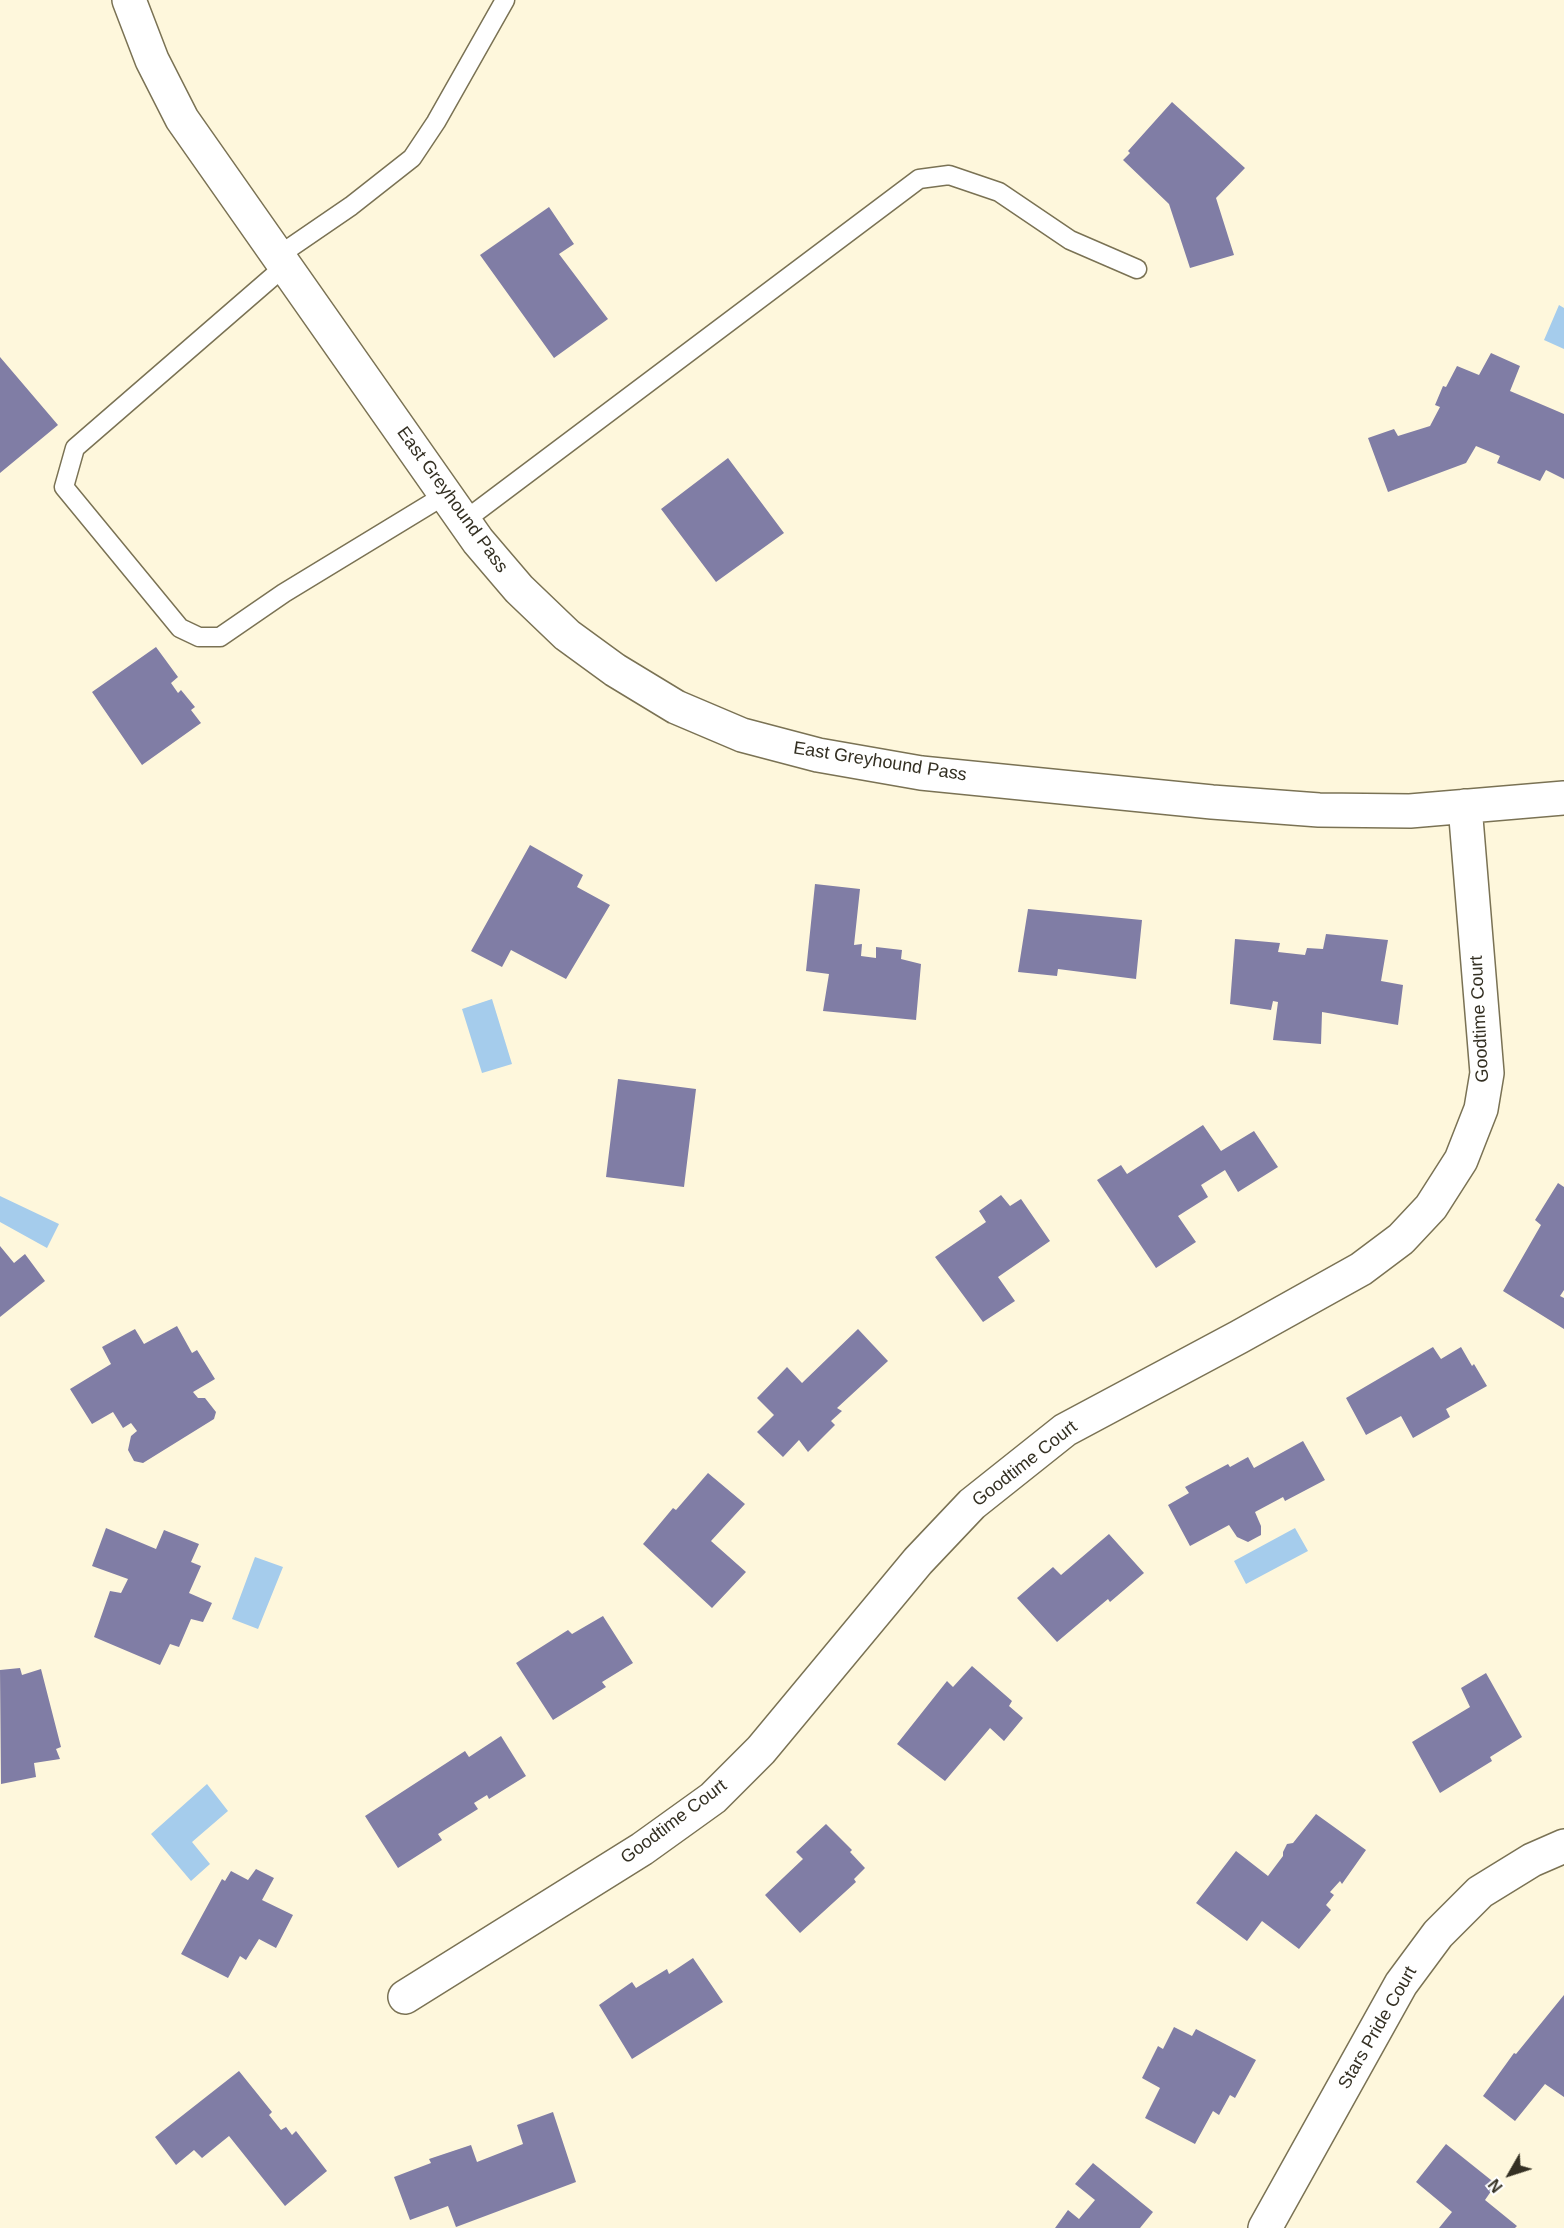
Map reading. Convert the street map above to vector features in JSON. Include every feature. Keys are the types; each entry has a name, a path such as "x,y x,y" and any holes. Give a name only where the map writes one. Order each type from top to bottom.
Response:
{"street":[{"name":"East Greyhound Pass","path":"129,0 152,60 182,119 478,541 519,589 567,635 615,670 676,707 742,735 818,755 921,773 1200,801 1319,810 1410,812 1564,798"},
{"name":"Goodtime Court","path":"405,1997 642,1849 713,1798 760,1750 918,1562 972,1504 1065,1430 1239,1338 1361,1269 1401,1239 1431,1207 1461,1160 1481,1109 1487,1073 1466,806"},
{"name":"Stars Pride Court","path":"1265,2228 1401,1984 1437,1934 1480,1892 1532,1860 1564,1846"}],"lane":[{"path":"445,495 284,593 220,637 199,637 180,628 64,487 75,448 281,261 412,158 436,122 505,0"},
{"path":"464,521 919,179 949,175 999,192 1070,240 1137,269"}],"water":[{"path":"1559,305 1564,308 1564,349 1544,340"},
{"path":"492,999 512,1064 482,1073 462,1009"},
{"path":"0,1196 59,1224 47,1248 0,1222"},
{"path":"1295,1528 1308,1551 1246,1584 1234,1561"},
{"path":"255,1557 283,1567 258,1629 232,1619"},
{"path":"207,1784 228,1811 192,1842 210,1864 191,1881 151,1834"}],"building":[{"path":"1172,102 1245,168 1216,198 1234,255 1190,268 1169,204 1123,160 1130,153 1128,151"},
{"path":"549,207 574,244 559,254 608,319 554,358 480,255"},
{"path":"1491,353 1520,366 1510,391 1564,414 1564,479 1546,470 1540,481 1497,463 1500,456 1476,446 1466,463 1388,492 1368,438 1394,429 1398,436 1430,426 1440,407 1435,405 1443,386 1446,387 1457,366 1479,375"},
{"path":"0,357 58,425 0,473"},
{"path":"728,458 784,533 716,582 661,509"},
{"path":"156,647 178,677 171,683 178,693 181,690 195,707 191,710 201,723 142,765 92,692"},
{"path":"530,845 583,875 577,887 610,905 566,979 511,950 502,967 471,951"},
{"path":"815,884 860,889 854,945 862,944 861,956 876,958 876,947 902,950 901,959 921,964 916,1020 823,1011 829,974 806,971"},
{"path":"1028,909 1142,920 1136,979 1058,969 1057,976 1018,972"},
{"path":"1326,934 1388,940 1381,981 1403,985 1398,1025 1322,1012 1321,1044 1273,1040 1278,1002 1273,1001 1271,1010 1230,1004 1235,939 1280,943 1278,952 1305,955 1307,948 1323,949"},
{"path":"618,1079 696,1089 684,1187 606,1177"},
{"path":"1203,1125 1221,1151 1254,1131 1278,1167 1238,1192 1225,1170 1201,1185 1208,1197 1178,1216 1196,1242 1156,1268 1097,1180 1121,1165 1127,1174"},
{"path":"1558,1183 1564,1187 1564,1290 1560,1296 1564,1298 1564,1329 1503,1291 1541,1225 1535,1220"},
{"path":"1001,1195 1010,1206 1021,1199 1050,1241 998,1277 1015,1301 983,1322 935,1257 986,1222 979,1211"},
{"path":"0,1246 14,1263 25,1254 45,1281 0,1317"},
{"path":"177,1326 192,1353 197,1350 215,1379 193,1392 198,1398 205,1398 216,1412 214,1419 143,1463 134,1461 128,1450 131,1436 137,1431 131,1423 123,1428 113,1412 92,1424 70,1389 111,1364 102,1347 135,1329 144,1344"},
{"path":"858,1329 888,1361 837,1408 842,1411 831,1421 835,1425 808,1452 799,1440 783,1457 757,1432 774,1415 757,1398 787,1367 802,1383"},
{"path":"1433,1347 1441,1359 1461,1347 1487,1386 1446,1409 1450,1417 1413,1438 1401,1416 1366,1435 1346,1398"},
{"path":"1303,1441 1325,1480 1285,1501 1283,1497 1255,1512 1261,1526 1261,1535 1248,1542 1237,1537 1229,1525 1190,1546 1168,1505 1189,1493 1185,1487 1228,1464 1230,1467 1248,1457 1254,1468"},
{"path":"708,1473 745,1504 711,1541 746,1572 712,1608 643,1544 673,1508 676,1510"},
{"path":"106,1528 156,1549 164,1530 199,1544 191,1562 201,1566 189,1593 212,1603 203,1622 191,1619 179,1647 170,1644 160,1665 94,1637 110,1591 121,1593 128,1579 92,1566"},
{"path":"1109,1534 1144,1573 1110,1602 1108,1599 1057,1642 1017,1598 1053,1567 1061,1575"},
{"path":"603,1616 633,1663 602,1682 606,1687 553,1720 516,1663 568,1630 572,1634"},
{"path":"972,1666 1012,1701 1009,1706 1023,1718 1004,1741 990,1728 945,1781 897,1744 947,1681 953,1687"},
{"path":"20,1668 22,1675 41,1669 61,1747 56,1749 60,1759 34,1763 36,1777 1,1784 0,1670"},
{"path":"1486,1673 1522,1737 1490,1757 1492,1761 1440,1793 1412,1742 1470,1707 1461,1688"},
{"path":"501,1736 526,1776 489,1799 487,1795 474,1803 478,1809 438,1834 442,1840 398,1868 365,1816 465,1751 469,1757"},
{"path":"1316,1814 1366,1850 1342,1884 1340,1881 1330,1892 1334,1895 1326,1905 1331,1910 1299,1949 1262,1921 1247,1941 1196,1903 1236,1851 1268,1876 1283,1856 1287,1844 1293,1843"},
{"path":"826,1824 852,1850 850,1852 865,1868 854,1879 856,1882 800,1933 765,1895 803,1859 796,1852"},
{"path":"256,1869 274,1878 262,1900 293,1915 276,1948 259,1939 246,1960 240,1956 228,1978 181,1954 222,1879 225,1881 231,1871 248,1880"},
{"path":"693,1958 723,2002 632,2059 599,2005 632,1982 636,1988 667,1969 669,1974"},
{"path":"1564,1995 1564,2097 1545,2084 1515,2121 1483,2096 1514,2053 1516,2054"},
{"path":"1174,2027 1192,2036 1196,2029 1256,2060 1235,2098 1230,2095 1219,2115 1213,2111 1195,2144 1145,2118 1160,2088 1142,2078 1158,2046 1163,2049"},
{"path":"239,2071 272,2112 269,2115 281,2130 286,2127 292,2135 296,2131 327,2171 285,2206 229,2136 202,2158 194,2150 176,2165 155,2137"},
{"path":"553,2112 576,2182 456,2227 448,2206 410,2220 394,2177 431,2163 429,2159 471,2145 477,2162 523,2144 517,2125"},
{"path":"1446,2144 1496,2184 1485,2200 1517,2226 1515,2228 1439,2228 1452,2212 1416,2182"},
{"path":"1093,2163 1153,2212 1140,2228 1055,2228 1068,2210 1079,2219 1095,2200 1075,2184"}]}
